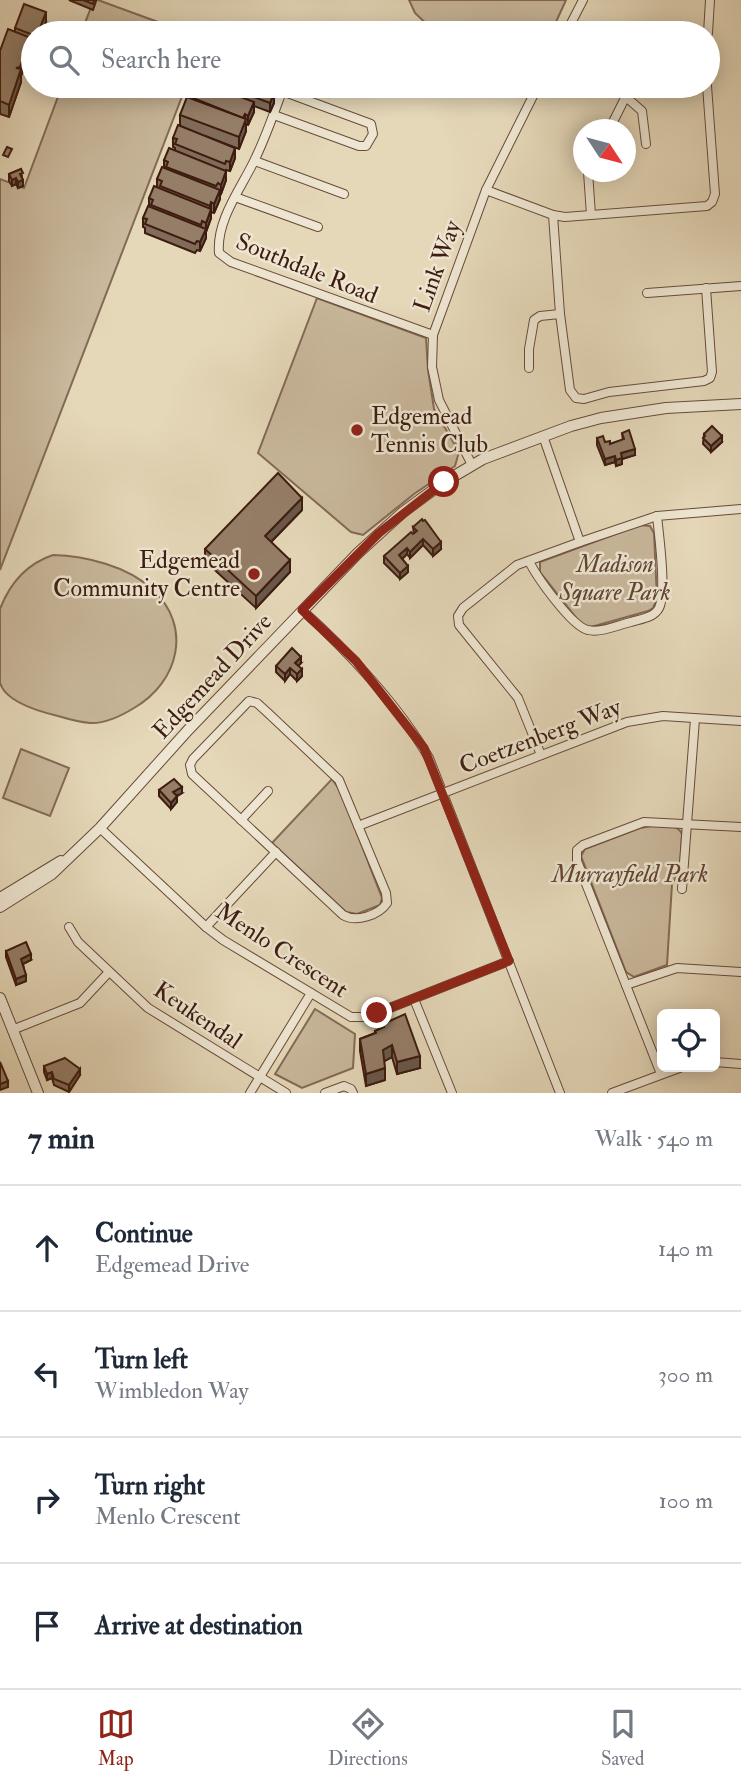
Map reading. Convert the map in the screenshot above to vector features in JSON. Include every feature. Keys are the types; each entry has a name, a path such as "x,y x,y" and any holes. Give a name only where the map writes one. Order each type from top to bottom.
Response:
{"street":[{"path":"572,21 583,0"},
{"path":"709,21 710,0"},
{"name":"Southdale Road","path":"280,98 255,161 235,197 219,240 219,253 224,259 433,335"},
{"path":"274,115 359,146 366,146 373,134 371,124 306,98"},
{"name":"Link Way","path":"472,465 439,400 432,367 433,335 486,190 532,98"},
{"path":"615,119 625,98"},
{"path":"627,98 642,111 646,144"},
{"path":"486,190 565,217 704,207 712,202 715,194 708,98"},
{"path":"255,161 344,194"},
{"path":"589,182 591,215"},
{"path":"235,197 318,227"},
{"path":"553,215 560,314 570,390 576,398 584,399 610,392 704,381 710,378 712,372 706,289"},
{"path":"647,293 741,286"},
{"path":"529,368 528,349 534,320 540,316 560,314"},
{"name":"Edgemead Drive","path":"0,907 46,878 100,828 189,729 358,553 395,519 444,482 483,459 601,418 644,410 741,404"},
{"path":"543,436 580,542"},
{"path":"541,755 518,698 459,625 458,620 463,608 517,565 580,542 657,516 741,509"},
{"path":"529,561 571,618 583,628 595,631 647,617 657,611 661,598 657,516"},
{"path":"302,610 356,661 416,737 429,758 560,1093"},
{"path":"249,702 259,705 339,780 386,894 387,903 380,911 357,919 348,919 241,820 191,774 190,765 249,702"},
{"name":"Coetzenberg Way","path":"358,826 627,722 646,717 741,721"},
{"path":"682,889 695,719"},
{"path":"241,820 268,791"},
{"path":"661,1074 577,861 577,850 583,845 644,822 741,827"},
{"name":"Menlo Crescent","path":"100,828 206,927 346,1015 356,1018 377,1013 509,961"},
{"path":"206,927 276,852"},
{"name":"Edgemead Drive","path":"0,898 65,859"},
{"name":"Keukendal","path":"69,927 78,942 158,1016 286,1093"},
{"path":"626,985 677,968 741,972"},
{"path":"12,1030 80,1003 109,972"},
{"path":"250,1093 310,993"},
{"path":"0,998 37,1093"},
{"path":"414,999 452,1093"},
{"path":"720,1062 741,1064"},
{"path":"612,1093 667,1072"},
{"path":"325,1093 344,1086 353,1093"}],"green space":[{"path":"94,0 98,0 155,21 86,21"},
{"path":"409,0 566,0 556,21 423,21 415,13"},
{"path":"58,98 181,98 0,570 0,179 24,188"},
{"name":"Edgemead Tennis Club","path":"317,298 426,338 434,409 459,452 455,466 414,494 363,535 351,532 258,453"},
{"name":"Madison Square Park","path":"640,525 650,526 654,533 657,599 653,608 591,627 582,625 540,572 540,562"},
{"path":"53,555 92,560 131,574 152,589 165,604 173,620 175,653 162,684 134,708 113,719 90,723 43,712 25,706 9,696 0,683 0,609 20,576 27,569"},
{"path":"21,749 69,768 50,816 3,798"},
{"path":"332,779 341,792 382,898 380,905 357,914 346,912 272,843"},
{"name":"Murrayfield Park","path":"652,826 680,830 680,870 672,884 667,965 634,977 626,972 581,856 585,849"},
{"path":"315,1009 355,1034 353,1068 302,1088 275,1074"}],"building":[{"path":"24,4 46,12 43,21 21,21 21,30 15,28"},
{"path":"8,29 21,34 21,64 16,68 21,69 9,105 0,101 0,51"},
{"path":"187,98 190,98 246,119 239,137 180,115"},
{"path":"193,98 244,98 254,102 248,116 245,114 243,118"},
{"path":"257,98 272,98 270,103"},
{"path":"178,125 235,148 230,162 226,161 225,164 175,144 177,139 173,138"},
{"path":"7,147 12,149 8,157 3,155"},
{"path":"169,148 226,171 221,185 218,183 216,186 166,167 168,162 164,160"},
{"path":"162,167 220,190 214,204 211,202 210,206 160,186 162,181 157,179"},
{"path":"21,169 23,180 12,180 9,174"},
{"path":"154,186 211,209 206,223 202,221 201,225 151,205 153,200 149,198"},
{"path":"148,206 206,229 200,242 195,244 145,224 147,219 143,218"},
{"path":"712,426 722,436 711,446 703,438"},
{"path":"629,430 635,449 621,453 622,458 616,460 615,456 605,459 597,438 603,436 605,442 610,441 610,444 624,439 622,433"},
{"path":"278,473 302,498 265,536 290,560 256,596 205,549"},
{"path":"422,519 441,542 433,549 423,539 410,552 407,548 399,555 408,566 400,573 384,556 411,532 413,534 417,531 413,527"},
{"path":"292,648 301,657 295,663 302,669 297,674 290,668 285,674 276,666"},
{"path":"174,779 182,787 173,792 177,796 171,803 159,790"},
{"path":"26,942 31,954 21,959 26,975 16,979 6,951"},
{"path":"405,1014 420,1056 397,1062 392,1045 383,1050 385,1068 366,1074 360,1039 376,1033 375,1031 384,1027 383,1024"},
{"path":"65,1058 80,1069 69,1085 54,1079 52,1072 47,1074 44,1066"},
{"path":"0,1062 8,1081 0,1084"}],"place":[{"name":"Edgemead Tennis Club","path":"357,430"},
{"name":"Edgemead Community Centre","path":"254,574"}],"route":[{"path":"377,1013 509,961 424,748 356,661 302,610 379,533 444,482"}]}
